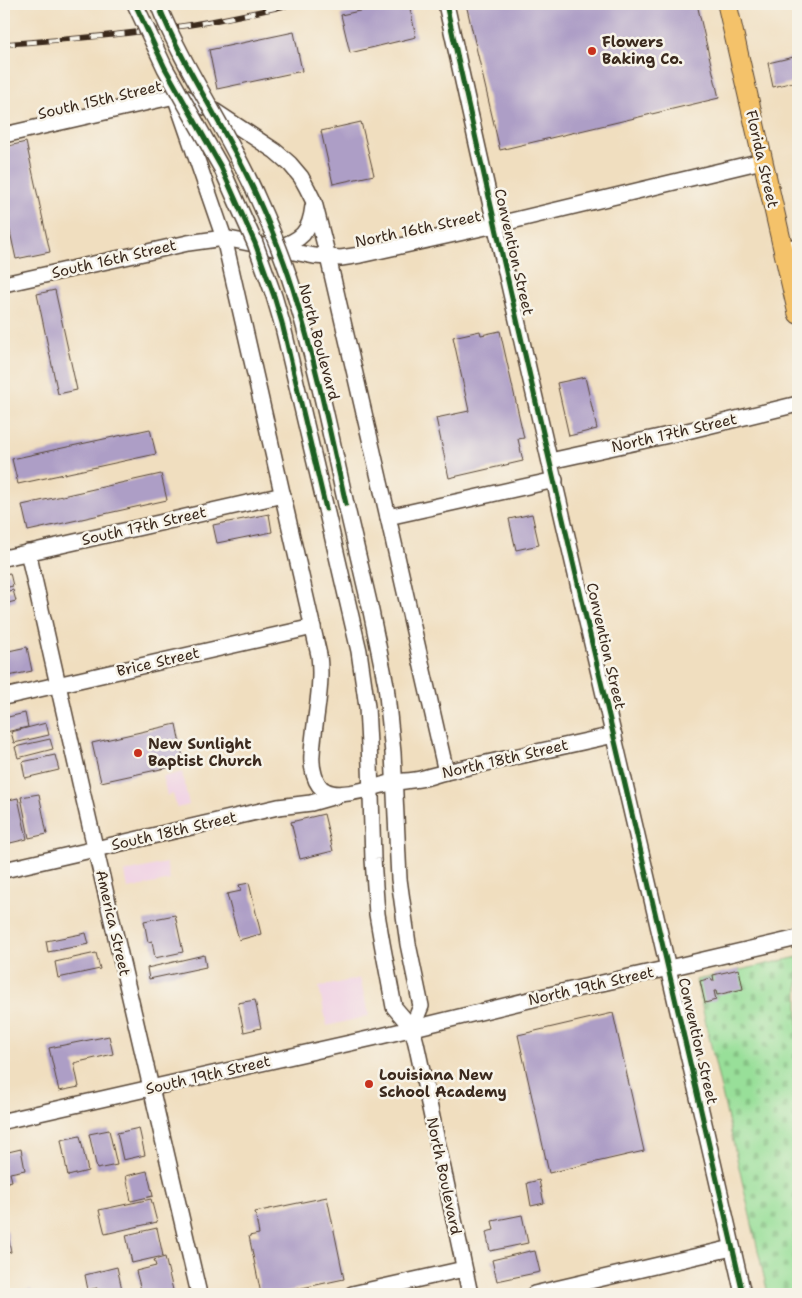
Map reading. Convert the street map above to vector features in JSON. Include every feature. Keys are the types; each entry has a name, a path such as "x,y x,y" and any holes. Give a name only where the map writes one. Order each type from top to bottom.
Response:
{"main road":[{"name":"Florida Street","path":"727,4 762,161 791,248 798,314"}],"street":[{"name":"North Boulevard","path":"135,4 166,68 221,167 255,243 282,323 359,651 368,717 376,906 394,1007 412,1028 470,1294"},
{"name":"North Boulevard","path":"158,4 187,64 254,191 286,267 306,334 371,611 386,685 393,753 400,888 408,944 421,1006 412,1028"},
{"name":"Convention Street","path":"446,4 495,225 669,968 743,1294"},
{"name":"South 15th Street","path":"4,135 175,96 184,97 216,112 275,151 290,164 301,177 314,202 328,257"},
{"path":"175,96 224,238 319,654 321,685 312,752 314,774 319,785 327,792 343,794 395,782"},
{"name":"North 16th Street","path":"224,238 314,256 341,258 495,225 762,161"},
{"path":"276,248 293,242 309,227 314,202"},
{"name":"South 16th Street","path":"4,284 188,243 224,238"},
{"name":"North Boulevard","path":"328,257 446,772"},
{"name":"North 17th Street","path":"550,461 798,404"},
{"path":"388,517 555,480"},
{"name":"South 17th Street","path":"4,558 283,495"},
{"name":"America Street","path":"28,552 199,1294"},
{"name":"Brice Street","path":"4,697 313,627"},
{"name":"North 18th Street","path":"395,782 419,779 614,735"},
{"name":"South 18th Street","path":"4,870 278,808 311,803 343,794"},
{"name":"North 19th Street","path":"412,1028 798,938"},
{"name":"South 19th Street","path":"4,1121 412,1028"},
{"path":"534,1294 732,1248"},
{"path":"352,1294 464,1269"}],"shaded area":[{"path":"182,772 189,805 177,808 173,794 167,796 163,777"},
{"path":"166,863 170,880 128,889 125,872"},
{"path":"360,978 369,1016 327,1026 319,987"}],"green space":[{"path":"798,957 798,1294 768,1294 696,980"}],"building":[{"path":"391,4 409,4 416,37 350,53 341,15"},
{"name":"Flowers Baking Co.","path":"466,4 697,4 719,98 500,150"},
{"path":"294,32 302,71 217,89 209,50"},
{"path":"798,56 798,81 773,87 768,63"},
{"path":"361,122 374,175 333,184 321,131"},
{"path":"26,142 50,252 16,259 4,204 4,147"},
{"path":"55,290 77,390 58,394 37,294"},
{"path":"480,331 481,335 500,331 524,438 518,439 523,461 449,478 436,418 469,411 453,337"},
{"path":"585,377 597,429 569,436 557,383"},
{"path":"150,429 156,454 18,484 12,459"},
{"path":"161,474 167,500 28,531 22,505"},
{"path":"269,514 272,532 217,543 213,525"},
{"path":"532,514 539,545 516,550 509,519"},
{"path":"10,573 13,586 4,588 4,574"},
{"path":"13,590 16,601 4,604 4,592"},
{"path":"27,647 32,671 4,677 4,652"},
{"path":"25,713 28,727 6,732 4,718"},
{"path":"46,723 49,735 14,743 11,732"},
{"name":"New Sunlight Baptist Church","path":"176,724 184,764 101,782 92,743"},
{"path":"50,739 53,749 18,758 15,747"},
{"path":"55,755 59,770 25,778 22,762"},
{"path":"39,794 47,834 29,838 21,797"},
{"path":"18,798 27,839 6,844 4,801"},
{"path":"324,814 333,851 300,859 291,822"},
{"path":"249,883 261,934 239,940 227,894 241,891 239,885"},
{"path":"175,915 183,952 155,958 152,941 148,942 144,921"},
{"path":"86,933 89,944 48,952 46,941"},
{"path":"96,953 100,969 58,978 55,962"},
{"path":"204,955 206,967 149,979 147,968"},
{"path":"739,969 743,989 717,995 716,991 714,991 716,1000 705,1003 700,981 711,978 714,981 713,975"},
{"path":"255,1000 261,1028 244,1032 238,1003"},
{"path":"613,1013 644,1151 549,1173 518,1035"},
{"path":"109,1036 113,1054 74,1063 79,1087 59,1091 49,1048"},
{"path":"139,1128 145,1155 123,1160 117,1133"},
{"path":"109,1130 117,1165 97,1169 89,1134"},
{"path":"80,1136 88,1171 68,1176 61,1140"},
{"path":"21,1149 25,1170 10,1173 12,1181 4,1183 4,1153"},
{"path":"147,1171 153,1196 131,1201 126,1176"},
{"path":"539,1180 544,1203 531,1206 527,1183"},
{"path":"327,1197 344,1279 274,1294 261,1294 249,1236 259,1234 255,1212"},
{"path":"151,1199 157,1222 105,1234 99,1210"},
{"path":"522,1215 528,1243 490,1251 486,1232 494,1230 492,1221"},
{"path":"157,1228 163,1256 132,1263 126,1235"},
{"path":"7,1230 11,1252 4,1254 4,1231"},
{"path":"535,1251 540,1272 497,1281 492,1260"},
{"path":"165,1257 174,1294 142,1294 136,1271 156,1266 154,1260"},
{"path":"117,1267 123,1294 98,1294 97,1288 88,1290 85,1275"},
{"path":"31,1289 32,1294 9,1294 9,1293"}],"railway":[{"path":"4,44 93,37 160,29 210,22 294,4"}],"cycle path":[{"path":"135,4 165,68 221,167 255,243 282,323 326,509"},
{"path":"158,4 181,54 246,174 264,211 279,250 293,289 311,352 346,504"},
{"path":"446,4 518,327 743,1294"}],"place":[{"name":"Flowers Baking Co.","path":"592,51"},
{"name":"New Sunlight Baptist Church","path":"138,753"},
{"name":"Louisiana New School Academy","path":"369,1084"}]}
